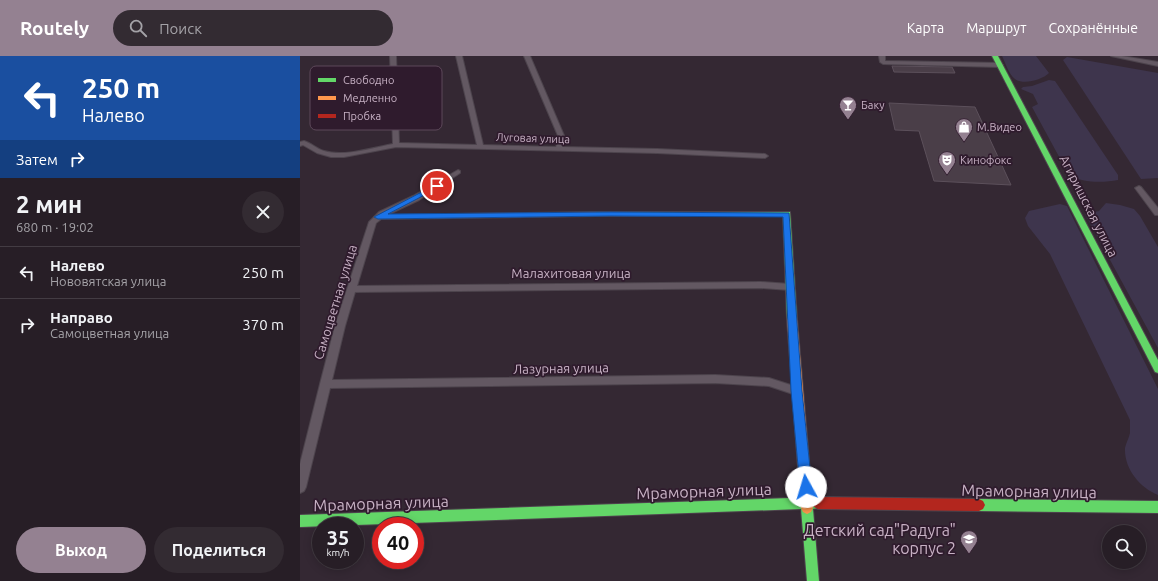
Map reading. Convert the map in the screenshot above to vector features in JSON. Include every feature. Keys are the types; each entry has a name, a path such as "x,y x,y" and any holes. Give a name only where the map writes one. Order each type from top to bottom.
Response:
{"street":[{"path":"393,56 393,66"},
{"path":"459,56 480,146"},
{"path":"527,56 562,138 558,148"},
{"path":"938,56 940,63"},
{"name":"Агиришская улица","path":"995,56 1158,369"},
{"path":"1114,56 1158,64"},
{"path":"882,59 1000,65"},
{"path":"395,130 396,145"},
{"name":"Луговая улица","path":"302,144 319,152 331,155 344,155 396,145 558,148 765,156"},
{"path":"378,217 422,194 458,172"},
{"path":"1139,188 1150,200 1158,213"},
{"path":"378,217 611,214 786,214 796,391 808,502 813,581"},
{"name":"Самоцветная улица","path":"300,487 340,326 364,254 369,232 373,222 378,217"},
{"name":"Малахитовая улица","path":"352,290 761,285 790,287"},
{"name":"Лазурная улица","path":"325,384 722,379 769,382 796,391"},
{"name":"Мраморная улица","path":"300,521 808,502 1158,507"}],"shaded area":[{"path":"1002,56 1036,56 1049,73 1042,78 1032,81 1018,81 1011,75"},
{"path":"1067,57 1158,73 1158,178 1141,179 1063,60"},
{"path":"1049,80 1055,81 1118,175 1118,180 1093,182 1080,180 1069,175 1032,107 1038,104 1033,94 1021,89 1023,87 1032,86"},
{"path":"1106,203 1134,209 1140,216 1158,247 1158,348 1085,214 1099,211"},
{"path":"1060,204 1067,206 1158,389 1158,495 1151,492 1139,483 1130,470 1125,456 1125,448 1130,433 1130,420 1050,254 1028,226 1025,218 1029,211"}],"building":[{"path":"892,66 952,67 955,73 894,72"},
{"path":"889,103 975,107 1011,185 934,181 919,131 895,130"}],"traffic: fast":[{"path":"995,56 1158,369"},
{"path":"593,214 787,214 792,319"},
{"path":"300,521 818,503"},
{"path":"979,505 1158,507"},
{"path":"807,508 813,581"}],"traffic: slow":[{"path":"378,217 593,214"},
{"path":"792,319 807,508"}],"traffic: jam":[{"path":"818,503 979,505"}],"place":[{"name":"Баку","path":"848,120"},
{"name":"М.Видео","path":"964,142"},
{"name":"Кинофокс","path":"947,175"},
{"name":"Детский сад\"Радуга\" корпус 2","path":"969,554"}],"route":[{"path":"437,186 378,217 611,214 786,214 796,391 806,487"}]}
